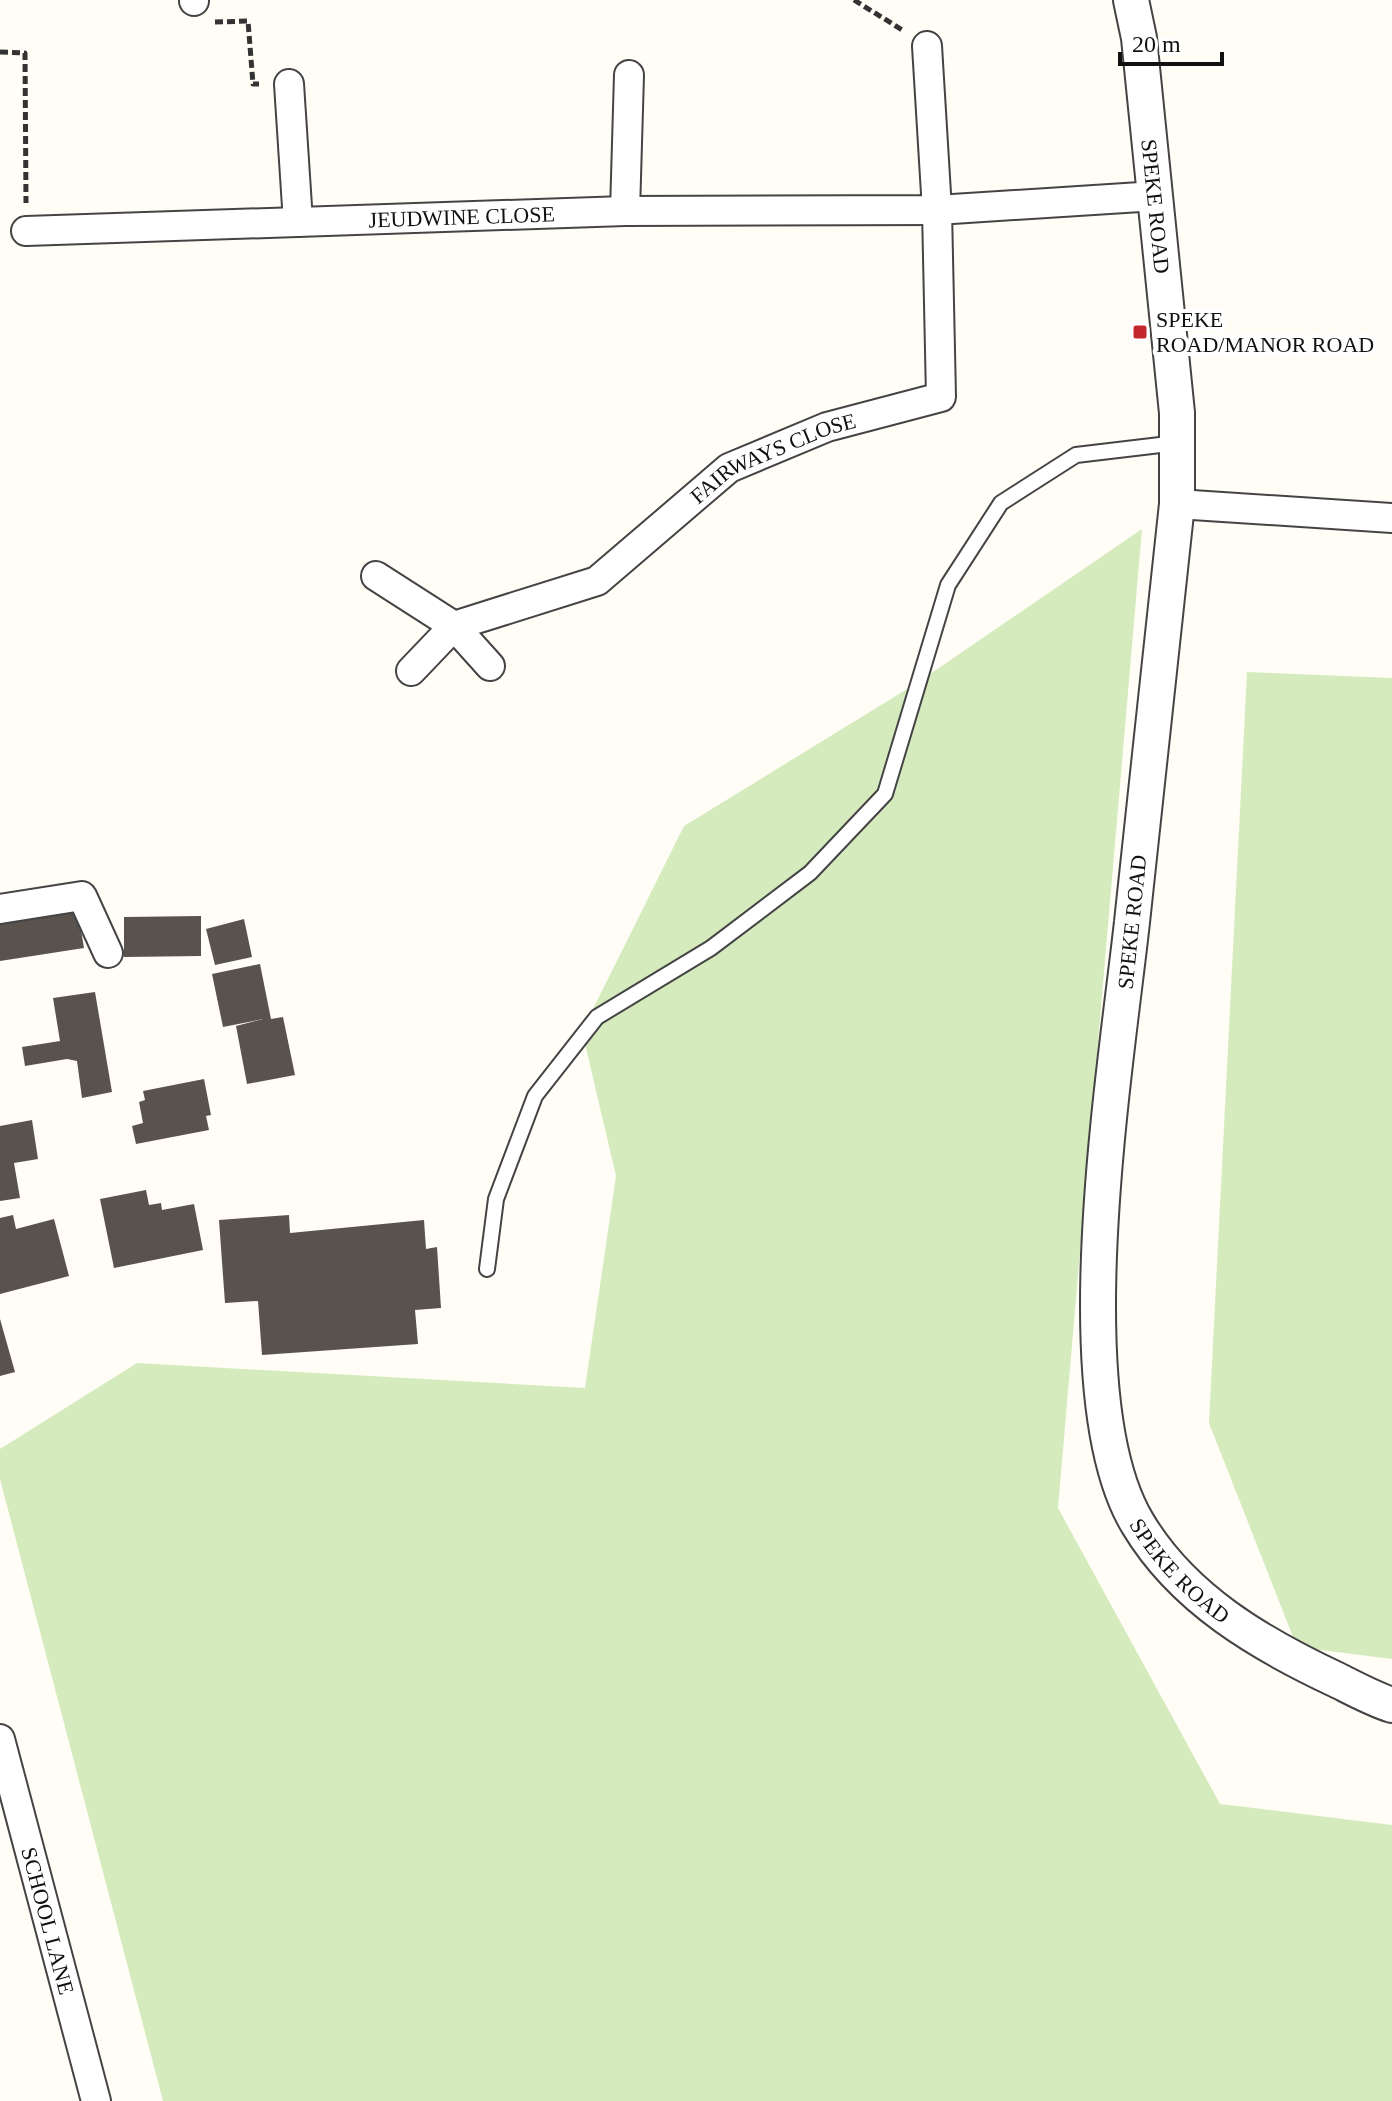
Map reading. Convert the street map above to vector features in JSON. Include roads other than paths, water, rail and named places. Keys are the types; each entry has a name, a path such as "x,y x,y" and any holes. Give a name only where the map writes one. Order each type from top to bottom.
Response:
{"street":[{"name":"SPEKE ROAD","path":"1131,0 1139,38 1156,196 1178,443 1177,504 1105,1165 1098,1332 1114,1464 1137,1523 1190,1589 1268,1648 1392,1705"},
{"path":"927,46 937,210"},
{"path":"625,211 629,75"},
{"path":"289,84 298,222"},
{"name":"JEUDWINE CLOSE","path":"26,231 625,211 937,210 1156,196"},
{"name":"FAIRWAYS CLOSE","path":"411,671 454,626 597,581 729,468 827,427 941,397 937,210"},
{"path":"1177,504 1392,518"},
{"path":"376,576 454,626 490,666"},
{"path":"0,909 82,896 108,953"},
{"name":"SCHOOL LANE","path":"0,1739 96,2101"}],"lane":[{"path":"487,1269 496,1199 535,1096 597,1017 711,948 810,873 885,794 948,585 1001,503 1076,455 1178,443"}],"place":[{"name":"SPEKE ROAD/MANOR ROAD","path":"1140,332"}]}
